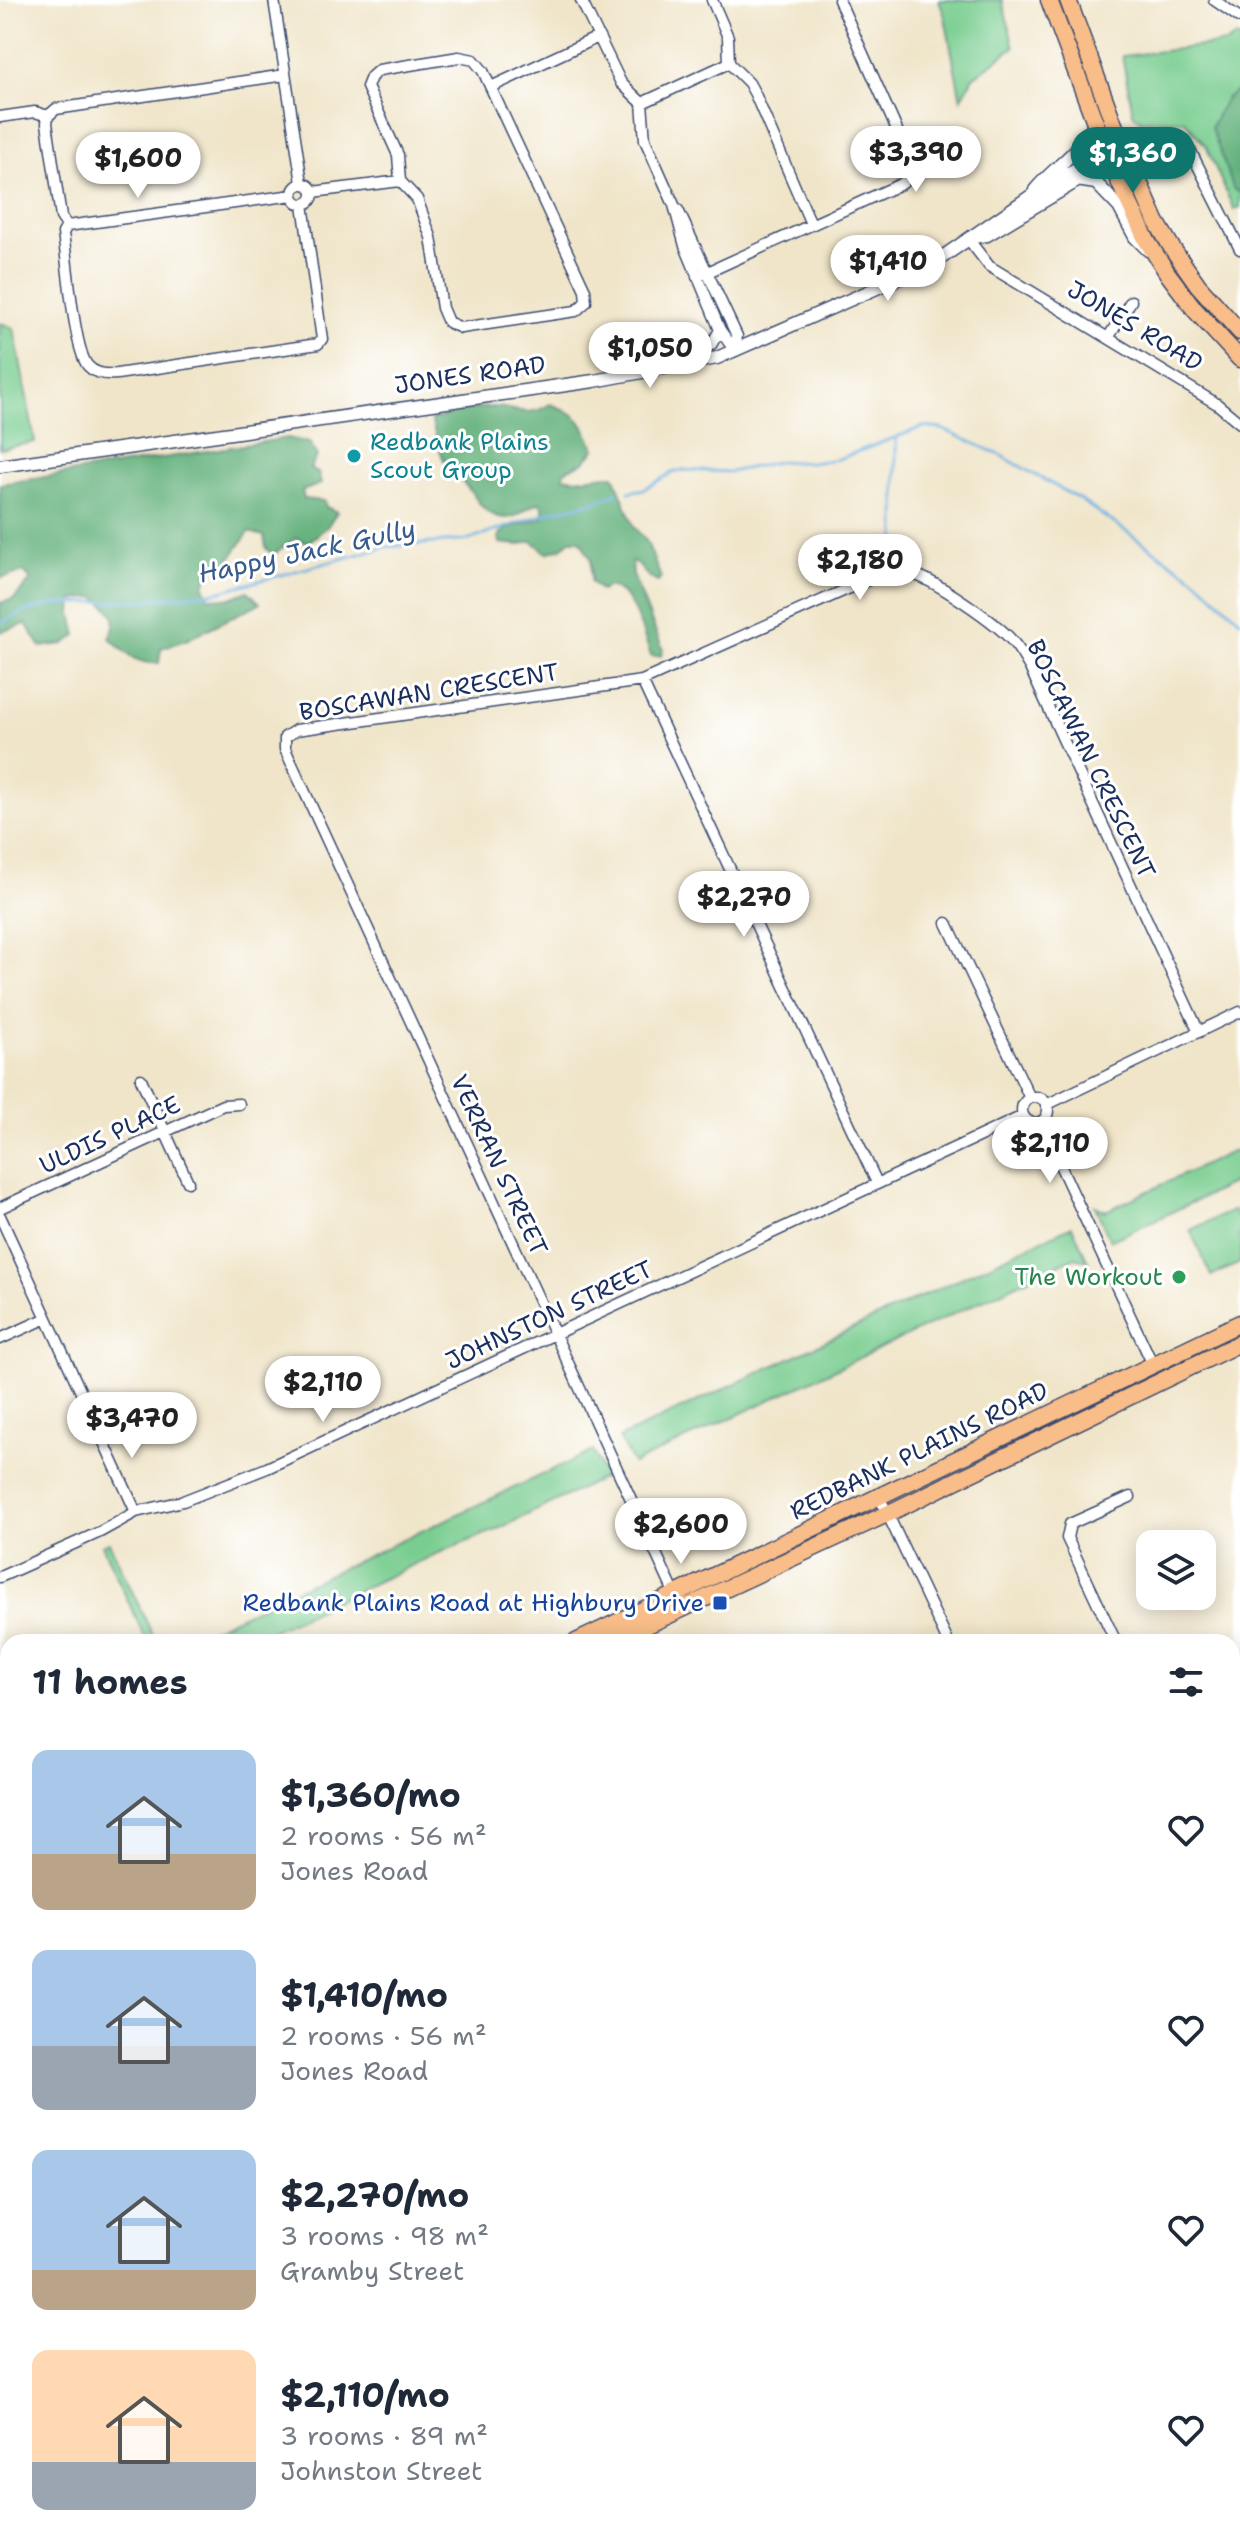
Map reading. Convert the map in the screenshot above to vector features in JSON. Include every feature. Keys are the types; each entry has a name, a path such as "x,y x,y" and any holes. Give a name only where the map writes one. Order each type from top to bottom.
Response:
{"main road":[{"path":"1049,0 1108,157"},
{"path":"1068,0 1156,221 1198,285 1240,332"},
{"name":"JONES ROAD","path":"1108,157 1159,261 1195,310 1240,359"},
{"name":"REDBANK PLAINS ROAD","path":"596,1634 887,1514 1155,1373 1240,1323"},
{"name":"REDBANK PLAINS ROAD","path":"624,1634 678,1601 879,1496 1096,1392 1106,1395 1155,1373 1240,1343"}],"street":[{"path":"274,0 302,183"},
{"path":"581,0 621,83 642,103 645,140 674,205 697,277 720,330 735,351"},
{"path":"712,0 728,37 729,63 749,83 755,94 811,224"},
{"path":"697,277 903,183 912,170 839,0"},
{"path":"1214,0 1240,18"},
{"path":"491,87 598,37"},
{"path":"459,57 474,60 491,87 585,290 586,302 576,311 461,328 448,322 442,308 431,237 417,199 400,181 398,155 367,87 371,77 385,69 459,57"},
{"path":"642,103 729,63"},
{"path":"67,226 61,217 47,123 48,116 56,109 285,75"},
{"path":"0,117 35,112 48,116"},
{"path":"1031,196 1047,176 1086,140 1095,121"},
{"path":"1125,149 1152,138 1164,137 1191,152 1240,249"},
{"name":"JONES ROAD","path":"0,466 587,383 699,363 735,351 911,273 971,239 982,228 1031,196 1125,149"},
{"name":"JONES ROAD","path":"971,239 987,235 1108,157"},
{"path":"1076,180 1096,183 1119,207 1135,237 1159,261"},
{"path":"313,192 400,181"},
{"path":"302,183 310,186 313,192 312,199 303,204 297,202 293,195 295,187 302,183"},
{"path":"67,226 293,195"},
{"path":"67,226 63,233 80,349 89,367 106,375 117,374 318,344 322,339 303,204"},
{"path":"674,205 681,214 737,336 735,351"},
{"name":"JONES ROAD","path":"971,239 979,256 989,266 1217,404 1240,423"},
{"path":"1108,338 1131,301"},
{"path":"699,363 701,350 711,345 720,330"},
{"name":"BOSCAWAN CRESCENT","path":"285,737 296,730 642,681 890,572 911,573 950,593 988,618 1008,636 1030,668 1199,1032"},
{"path":"642,681 877,1183"},
{"name":"VERRAN STREET","path":"285,737 285,749 678,1601"},
{"path":"947,923 1030,1098"},
{"path":"1046,1105 1240,1012"},
{"path":"141,1079 188,1182"},
{"path":"1030,1098 1039,1098 1046,1105 1047,1114 1040,1122 1030,1122 1023,1116 1023,1105 1030,1098"},
{"name":"ULDIS PLACE","path":"0,1208 223,1105 239,1104"},
{"name":"JOHNSTON STREET","path":"0,1577 100,1532 136,1512 220,1489 1023,1116"},
{"path":"1040,1122 1155,1373"},
{"path":"0,1216 136,1512"},
{"path":"0,1339 47,1318"},
{"path":"879,1496 944,1634"},
{"path":"1112,1634 1067,1538 1067,1530 1070,1524 1130,1497"}],"green space":[{"path":"939,0 1002,0 1014,47 973,77 961,100 945,17"},
{"path":"1235,37 1240,38 1240,208 1234,210 1206,146 1185,121 1141,121 1133,113 1122,56 1227,43"},
{"path":"1240,89 1240,192 1234,190 1211,127 1226,98"},
{"path":"0,323 14,328 35,442 0,449"},
{"path":"550,404 568,411 579,420 595,449 584,462 564,471 564,477 577,479 614,475 634,527 647,542 661,578 658,582 632,561 633,575 663,650 661,656 651,656 636,615 625,597 608,586 601,591 591,582 591,559 580,540 570,540 562,548 547,553 532,541 519,545 500,543 499,535 508,528 543,518 543,507 540,503 535,504 506,518 486,510 445,462 431,420 478,408 528,412"},
{"path":"288,438 310,443 317,456 310,469 318,473 321,484 302,491 304,499 324,501 326,507 337,512 327,527 307,543 296,538 273,555 266,548 264,536 249,532 224,567 211,567 204,586 209,597 228,599 248,591 260,603 186,640 161,648 159,663 137,660 110,638 113,614 95,597 73,600 72,614 77,635 64,644 41,647 26,624 0,632 0,603 14,599 31,580 24,572 0,578 0,484"},
{"path":"1240,1148 1240,1180 1110,1241 1095,1206 1106,1211"},
{"path":"1234,1210 1240,1224 1240,1263 1211,1276 1190,1230"},
{"path":"1072,1226 1088,1261 1075,1257 633,1464 619,1438"},
{"path":"593,1451 605,1477 496,1530 436,1554 265,1634 201,1634"},
{"path":"109,1542 152,1634 143,1634 102,1545"}],"waterway":[{"name":"Happy Jack Gully","path":"629,492 644,489 682,470 730,472 781,461 811,463 838,459 923,427 942,429 1000,455 1080,500 1196,579 1240,620"},
{"path":"896,437 896,562"},
{"name":"Happy Jack Gully","path":"0,624 22,612 55,604 145,600 217,592 386,547 469,540 617,493"}],"place":[{"name":"Redbank Plains Scout Group","path":"354,456"},
{"name":"The Workout","path":"1179,1277"},
{"name":"Redbank Plains Road at Highbury Drive","path":"720,1603"}]}
